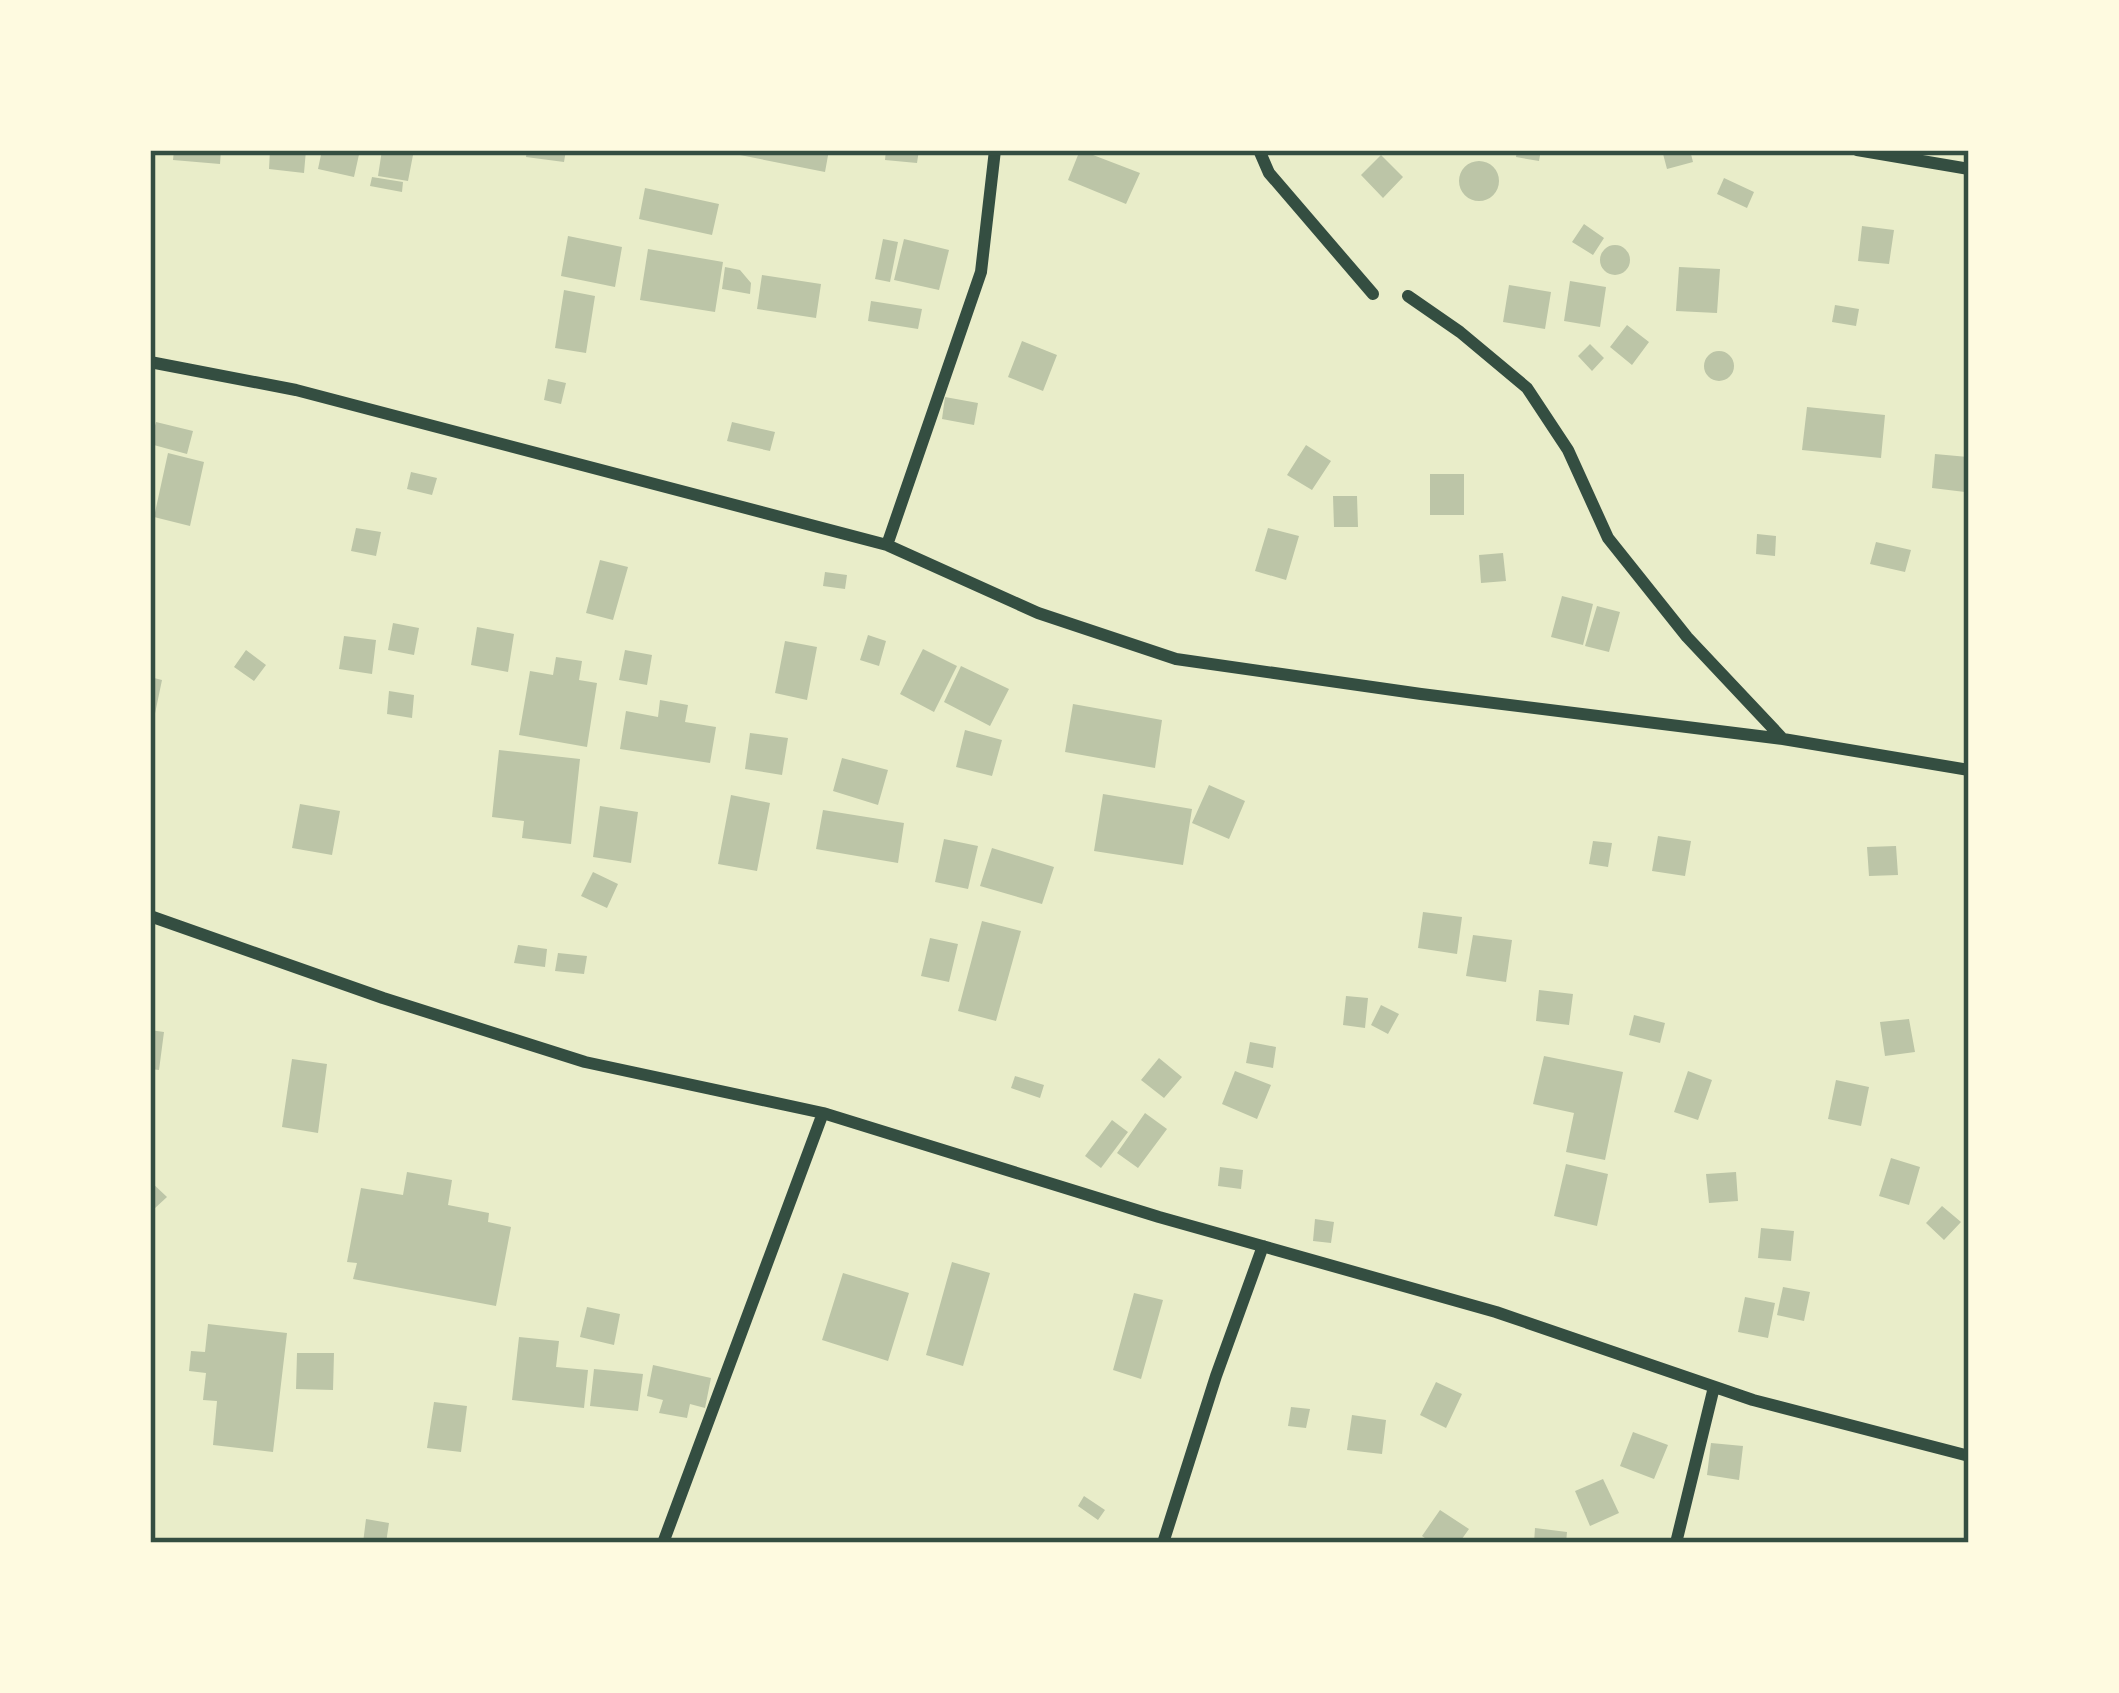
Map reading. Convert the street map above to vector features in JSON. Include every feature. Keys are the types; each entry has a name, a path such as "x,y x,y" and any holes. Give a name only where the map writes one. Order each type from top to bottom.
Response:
{"street":[{"path":"887,545 981,272 995,150"},
{"path":"1259,150 1268,173 1373,294"},
{"path":"1856,150 1969,169"},
{"path":"1408,296 1527,388 1568,450 1608,538 1687,637 1783,739"},
{"path":"150,362 296,390 887,545 1038,613 1176,659 1783,739 1969,770"},
{"path":"150,916 383,998 585,1062 823,1113 1160,1217 1496,1312 1753,1400 1969,1456"},
{"path":"663,1543 823,1113"},
{"path":"1162,1543 1263,1246"},
{"path":"1676,1543 1714,1387"}],"building":[{"path":"174,150 221,150 220,164 173,160"},
{"path":"270,150 306,150 304,173 269,169"},
{"path":"322,150 360,150 354,177 318,169"},
{"path":"382,150 413,155 408,181 378,176"},
{"path":"527,150 566,150 564,162 526,157"},
{"path":"736,150 829,150 825,172 735,154"},
{"path":"886,150 919,150 917,163 885,160"},
{"path":"1080,150 1140,173 1126,204 1068,180"},
{"path":"1517,150 1541,150 1539,161 1516,157"},
{"path":"1662,150 1690,150 1693,162 1667,169"},
{"path":"1381,155 1403,177 1383,198 1361,175"},
{"path":"1479,161 1493,167 1499,181 1493,195 1479,201 1465,195 1459,181 1465,167"},
{"path":"372,177 403,182 402,192 370,186"},
{"path":"1724,178 1754,192 1747,208 1717,194"},
{"path":"645,188 719,204 712,235 639,219"},
{"path":"1584,224 1604,238 1593,255 1572,242"},
{"path":"1862,226 1894,230 1889,264 1858,261"},
{"path":"568,236 622,247 615,287 561,276"},
{"path":"883,239 898,242 890,282 875,279"},
{"path":"904,239 949,250 939,290 894,280"},
{"path":"1615,245 1626,249 1630,260 1626,271 1615,275 1604,271 1600,260 1604,249"},
{"path":"648,249 723,262 715,312 640,300"},
{"path":"725,267 740,270 751,283 750,294 722,289"},
{"path":"1679,267 1720,269 1717,313 1676,311"},
{"path":"762,275 821,284 816,318 757,309"},
{"path":"1570,281 1606,287 1600,327 1564,321"},
{"path":"1509,285 1551,292 1545,329 1503,322"},
{"path":"564,290 595,296 586,353 555,348"},
{"path":"871,301 922,309 918,329 868,321"},
{"path":"1835,305 1859,309 1856,326 1832,322"},
{"path":"1627,325 1649,342 1632,365 1610,347"},
{"path":"1022,341 1057,355 1043,391 1008,377"},
{"path":"1590,344 1604,358 1592,371 1578,356"},
{"path":"1719,351 1730,355 1734,366 1730,377 1719,381 1708,377 1704,366 1708,355"},
{"path":"548,379 566,383 561,404 544,400"},
{"path":"945,397 978,403 974,425 942,419"},
{"path":"1807,407 1885,415 1881,458 1802,450"},
{"path":"156,422 193,431 187,454 150,444"},
{"path":"732,422 775,432 770,451 727,441"},
{"path":"1306,445 1331,461 1312,490 1287,475"},
{"path":"168,453 204,462 190,526 154,517"},
{"path":"1935,454 1968,457 1965,492 1932,488"},
{"path":"411,472 437,478 432,495 407,489"},
{"path":"1430,474 1464,474 1464,515 1430,515"},
{"path":"1333,496 1357,496 1358,527 1334,527"},
{"path":"356,528 381,532 376,556 351,551"},
{"path":"1268,528 1299,536 1286,580 1255,571"},
{"path":"1757,534 1776,536 1775,556 1756,554"},
{"path":"1876,542 1911,550 1905,572 1870,564"},
{"path":"1503,553 1506,581 1481,583 1479,555"},
{"path":"600,560 628,567 613,620 586,613"},
{"path":"825,572 847,575 845,589 823,586"},
{"path":"1562,596 1593,604 1583,645 1551,637"},
{"path":"1597,606 1620,612 1609,652 1585,646"},
{"path":"393,623 419,628 414,655 388,650"},
{"path":"477,627 514,634 508,672 471,665"},
{"path":"868,635 886,641 879,666 860,660"},
{"path":"344,636 376,640 372,674 339,669"},
{"path":"785,641 817,647 807,700 775,693"},
{"path":"923,649 957,666 934,712 900,694"},
{"path":"246,650 266,665 254,681 234,667"},
{"path":"625,650 652,655 647,685 619,680"},
{"path":"556,657 582,661 579,680 597,683 587,747 519,735 530,671 553,675"},
{"path":"961,666 1009,689 990,726 944,702"},
{"path":"150,677 162,680 152,728 150,728"},
{"path":"389,691 414,695 412,718 387,714"},
{"path":"660,700 688,705 685,722 716,727 710,763 620,749 626,711 658,717"},
{"path":"1073,704 1162,720 1155,768 1065,752"},
{"path":"965,730 1002,740 992,776 956,767"},
{"path":"750,733 788,738 782,775 745,769"},
{"path":"499,750 580,759 571,844 522,838 524,821 492,817"},
{"path":"842,758 888,770 878,805 833,791"},
{"path":"1209,785 1245,801 1229,839 1192,823"},
{"path":"1103,794 1192,809 1183,865 1094,851"},
{"path":"731,795 770,803 757,871 718,864"},
{"path":"300,804 340,811 332,855 292,848"},
{"path":"600,806 638,812 631,863 593,857"},
{"path":"823,810 904,823 898,863 816,849"},
{"path":"1658,836 1691,841 1685,876 1652,871"},
{"path":"944,839 978,846 968,889 935,882"},
{"path":"1593,841 1612,843 1608,867 1589,864"},
{"path":"1896,846 1898,875 1869,876 1867,847"},
{"path":"992,848 1054,867 1042,904 980,886"},
{"path":"593,872 618,884 607,908 581,896"},
{"path":"1423,912 1462,917 1457,954 1418,948"},
{"path":"982,921 1021,931 996,1021 958,1011"},
{"path":"1473,935 1512,940 1506,982 1466,976"},
{"path":"930,938 958,944 949,982 921,976"},
{"path":"518,945 547,949 545,967 514,963"},
{"path":"558,953 587,956 584,974 555,971"},
{"path":"1539,990 1573,994 1569,1025 1536,1021"},
{"path":"1346,996 1368,998 1365,1028 1343,1025"},
{"path":"1381,1005 1399,1014 1388,1034 1371,1025"},
{"path":"1634,1015 1665,1023 1660,1043 1629,1035"},
{"path":"1909,1019 1915,1052 1885,1056 1880,1022"},
{"path":"150,1030 164,1032 159,1070 150,1069"},
{"path":"1250,1042 1276,1047 1273,1068 1246,1063"},
{"path":"1544,1056 1623,1072 1605,1160 1566,1152 1574,1113 1533,1104"},
{"path":"1159,1058 1182,1077 1164,1098 1141,1080"},
{"path":"292,1059 327,1064 318,1133 282,1127"},
{"path":"1235,1071 1271,1085 1257,1119 1222,1104"},
{"path":"1688,1071 1712,1080 1698,1120 1674,1112"},
{"path":"1015,1076 1044,1085 1040,1098 1011,1088"},
{"path":"1836,1080 1869,1087 1861,1126 1828,1119"},
{"path":"1145,1113 1167,1129 1138,1168 1117,1153"},
{"path":"1112,1120 1128,1132 1101,1168 1085,1156"},
{"path":"1891,1158 1920,1167 1909,1205 1879,1196"},
{"path":"1566,1164 1608,1174 1597,1226 1554,1216"},
{"path":"1220,1167 1243,1170 1241,1189 1218,1186"},
{"path":"407,1172 452,1180 448,1205 489,1213 488,1222 511,1227 496,1306 353,1279 357,1263 347,1262 361,1188 403,1195"},
{"path":"1736,1172 1738,1201 1709,1203 1706,1174"},
{"path":"150,1181 167,1197 154,1209 150,1206"},
{"path":"1942,1206 1961,1222 1944,1240 1926,1223"},
{"path":"1315,1219 1334,1222 1331,1243 1313,1241"},
{"path":"1761,1228 1794,1231 1791,1261 1758,1258"},
{"path":"952,1262 990,1273 963,1366 926,1355"},
{"path":"843,1273 909,1293 888,1361 822,1340"},
{"path":"1783,1287 1810,1292 1804,1321 1777,1315"},
{"path":"1134,1293 1163,1300 1141,1379 1113,1370"},
{"path":"1745,1297 1775,1303 1768,1338 1738,1332"},
{"path":"587,1307 620,1314 614,1345 580,1337"},
{"path":"208,1324 287,1333 273,1452 213,1445 217,1401 203,1400 206,1373 189,1371 191,1351 205,1352"},
{"path":"519,1337 559,1341 556,1367 588,1370 584,1408 512,1400"},
{"path":"297,1353 334,1353 333,1390 296,1389"},
{"path":"653,1365 711,1378 705,1408 690,1404 687,1418 659,1413 663,1400 647,1396"},
{"path":"594,1369 643,1374 638,1411 590,1406"},
{"path":"1436,1382 1462,1394 1446,1428 1420,1415"},
{"path":"434,1402 467,1406 461,1452 427,1448"},
{"path":"1291,1407 1310,1409 1306,1428 1288,1426"},
{"path":"1352,1415 1386,1420 1382,1454 1347,1450"},
{"path":"1633,1432 1668,1445 1654,1479 1620,1466"},
{"path":"1711,1443 1743,1446 1739,1480 1707,1475"},
{"path":"1603,1479 1619,1513 1590,1526 1575,1491"},
{"path":"1084,1496 1105,1510 1098,1520 1078,1506"},
{"path":"1440,1510 1469,1529 1459,1543 1432,1543 1422,1536"},
{"path":"366,1519 389,1523 386,1543 363,1543"},
{"path":"1535,1528 1567,1532 1566,1543 1534,1543"}]}
